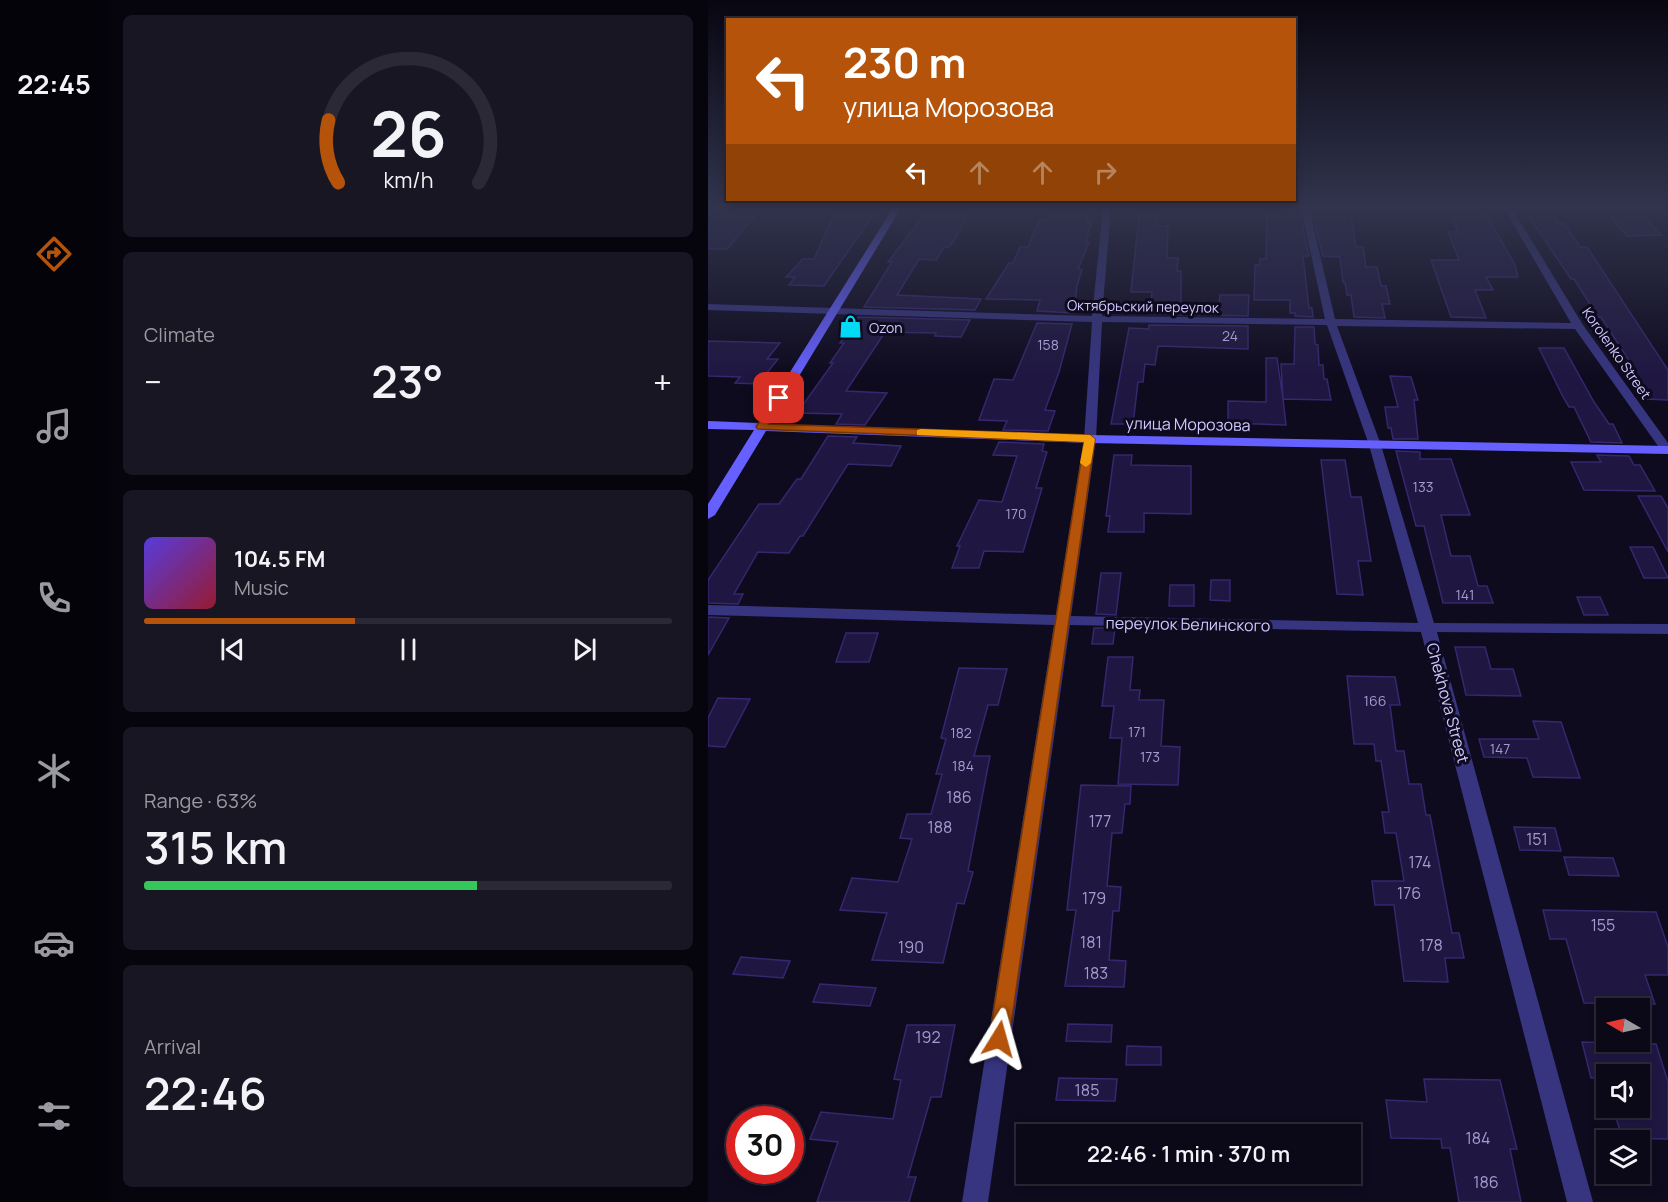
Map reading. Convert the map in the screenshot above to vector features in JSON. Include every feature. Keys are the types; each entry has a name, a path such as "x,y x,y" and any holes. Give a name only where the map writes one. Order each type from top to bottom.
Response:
{"street":[{"path":"708,516 861,264"},
{"path":"975,1202 1060,621 1090,439 1102,264"},
{"name":"Chekhova Street","path":"1318,264 1332,323 1376,445 1428,629 1580,1202"},
{"name":"Korolenko Street","path":"1541,264 1578,326 1667,450"},
{"name":"Октябрьский переулок","path":"708,307 1097,319 1578,326"},
{"name":"улица Морозова","path":"708,425 1090,439 1667,450"},
{"name":"переулок Белинского","path":"708,610 1428,629 1668,629"}],"building":[{"path":"798,264 839,264 824,286 789,285 795,277 786,277"},
{"path":"891,264 916,264 897,295 981,299 975,310 864,307"},
{"path":"1008,264 1080,264 1078,269 1082,270 1077,286 1074,313 1037,311 1040,300 986,299"},
{"path":"1134,264 1178,264 1177,271 1181,271 1181,305 1219,305 1220,295 1249,295 1248,316 1150,314 1152,292 1131,292"},
{"path":"1304,264 1309,308 1312,308 1313,317 1295,316 1295,313 1290,313 1290,300 1254,300 1255,265"},
{"path":"1341,264 1366,264 1366,267 1377,267 1381,286 1386,286 1390,304 1382,304 1385,318 1354,317 1351,295 1347,295"},
{"path":"1432,264 1514,264 1518,277 1486,277 1493,290 1475,290 1486,318 1451,317"},
{"path":"1561,264 1598,264 1668,370 1668,400 1646,399 1628,370 1635,370 1601,317 1598,317 1574,279 1571,279"},
{"path":"858,317 970,320 961,337 935,336 936,333 885,332 846,391 887,393 865,425 836,424 842,414 797,413 833,363 830,363 844,343 840,343"},
{"path":"1037,323 1072,324 1059,372 1045,410 1055,411 1048,431 1003,430 1007,421 979,420 994,379 1013,380"},
{"path":"1149,325 1248,326 1248,349 1158,346 1155,365 1145,364 1143,382 1138,382 1133,424 1111,424 1129,328 1149,329"},
{"path":"1295,327 1314,327 1319,365 1323,365 1324,379 1327,379 1331,400 1283,399 1281,364 1294,364"},
{"path":"708,341 780,343 767,359 778,359 758,384 735,383 740,377 708,376"},
{"path":"1539,348 1564,348 1594,402 1609,424 1613,424 1622,443 1591,442 1574,407 1569,407 1562,395"},
{"path":"1266,358 1277,358 1286,425 1228,423 1228,401 1266,402"},
{"path":"1390,376 1411,377 1418,400 1414,400 1418,439 1393,439 1391,428 1388,428 1385,407 1398,407"},
{"path":"828,436 857,437 853,443 901,446 891,466 848,464 803,536 800,536 789,553 758,552 734,594 743,594 738,604 708,603 708,580 759,504 779,504 797,479 801,479"},
{"path":"999,442 1044,444 1042,451 1047,452 1036,488 1042,488 1023,552 984,551 979,568 952,568 960,546 957,546 979,500 1002,502 1017,456 993,455"},
{"path":"1396,451 1420,452 1420,459 1451,459 1470,515 1441,515 1451,556 1470,556 1478,586 1487,586 1493,603 1443,603 1424,526 1416,526"},
{"path":"1114,455 1132,455 1131,465 1191,466 1191,514 1144,513 1144,532 1108,532 1110,516 1106,516"},
{"path":"1597,455 1629,456 1634,465 1640,465 1655,491 1584,490 1571,462 1601,462"},
{"path":"1321,460 1345,460 1351,497 1361,497 1371,561 1358,561 1363,595 1337,594"},
{"path":"1638,496 1661,496 1668,508 1668,552"},
{"path":"1630,547 1653,547 1668,578 1644,578"},
{"path":"1101,573 1121,573 1116,615 1096,614"},
{"path":"1211,580 1230,580 1230,601 1210,600"},
{"path":"1170,585 1194,585 1194,606 1169,606"},
{"path":"1577,597 1600,597 1608,615 1584,615"},
{"path":"708,617 729,618 708,655"},
{"path":"1094,628 1115,628 1113,644 1092,644"},
{"path":"846,633 878,633 869,662 836,662"},
{"path":"1455,647 1485,647 1491,669 1513,669 1521,696 1466,695"},
{"path":"1108,657 1133,657 1130,690 1140,690 1139,700 1164,700 1161,746 1180,747 1178,785 1118,784 1122,738 1110,738 1114,706 1102,706"},
{"path":"959,668 1007,669 998,705 988,705 974,756 990,756 968,871 973,872 964,904 957,903 943,963 872,960 887,913 840,910 852,878 898,882 912,839 900,838 907,814 931,814 942,774 936,774 946,739 941,738"},
{"path":"1347,676 1395,677 1400,705 1390,705 1396,751 1404,751 1409,784 1421,784 1426,815 1430,815 1452,933 1459,933 1464,958 1445,958 1448,982 1404,981 1394,905 1375,905 1372,881 1404,881 1396,833 1385,833 1382,812 1389,812 1381,761 1376,761 1374,744 1354,744"},
{"path":"718,698 750,699 725,747 708,746 708,718"},
{"path":"1533,721 1561,722 1580,778 1533,777 1527,758 1484,757 1479,739 1539,739"},
{"path":"1081,785 1131,786 1130,804 1125,804 1122,833 1112,833 1107,886 1121,887 1119,911 1113,911 1109,960 1126,961 1124,987 1065,986 1076,910 1067,910"},
{"path":"1514,827 1555,828 1561,851 1520,850"},
{"path":"1564,857 1613,858 1619,876 1569,875"},
{"path":"1543,910 1656,912 1668,947 1668,975 1645,975 1655,1004 1650,1004 1650,998 1596,998 1596,1003 1584,1003 1566,939 1550,939"},
{"path":"741,957 790,961 783,978 733,974"},
{"path":"820,984 876,988 870,1006 813,1002"},
{"path":"1068,1024 1112,1025 1111,1042 1066,1041"},
{"path":"907,1025 955,1025 941,1097 931,1097 908,1177 916,1177 909,1202 817,1202 838,1142 810,1139 821,1112 893,1119 901,1080 894,1079"},
{"path":"1582,1042 1596,1042 1596,1052 1650,1052 1650,1044 1656,1044 1668,1082 1668,1139 1650,1139 1650,1130 1620,1130 1616,1118 1650,1118 1650,1064 1596,1064 1596,1078 1591,1078"},
{"path":"1127,1046 1161,1047 1161,1065 1126,1065"},
{"path":"1059,1078 1117,1079 1115,1101 1056,1100"},
{"path":"1424,1079 1500,1080 1517,1149 1510,1149 1521,1202 1459,1202 1450,1148 1442,1148 1441,1139 1391,1138 1386,1100 1427,1102"}],"slow traffic":[{"path":"921,433 1090,439 1086,463"}],"place":[{"name":"Ozon","path":"851,327"}],"route":[{"path":"779,398 762,427 1090,439 1060,621 999,1039"}]}
